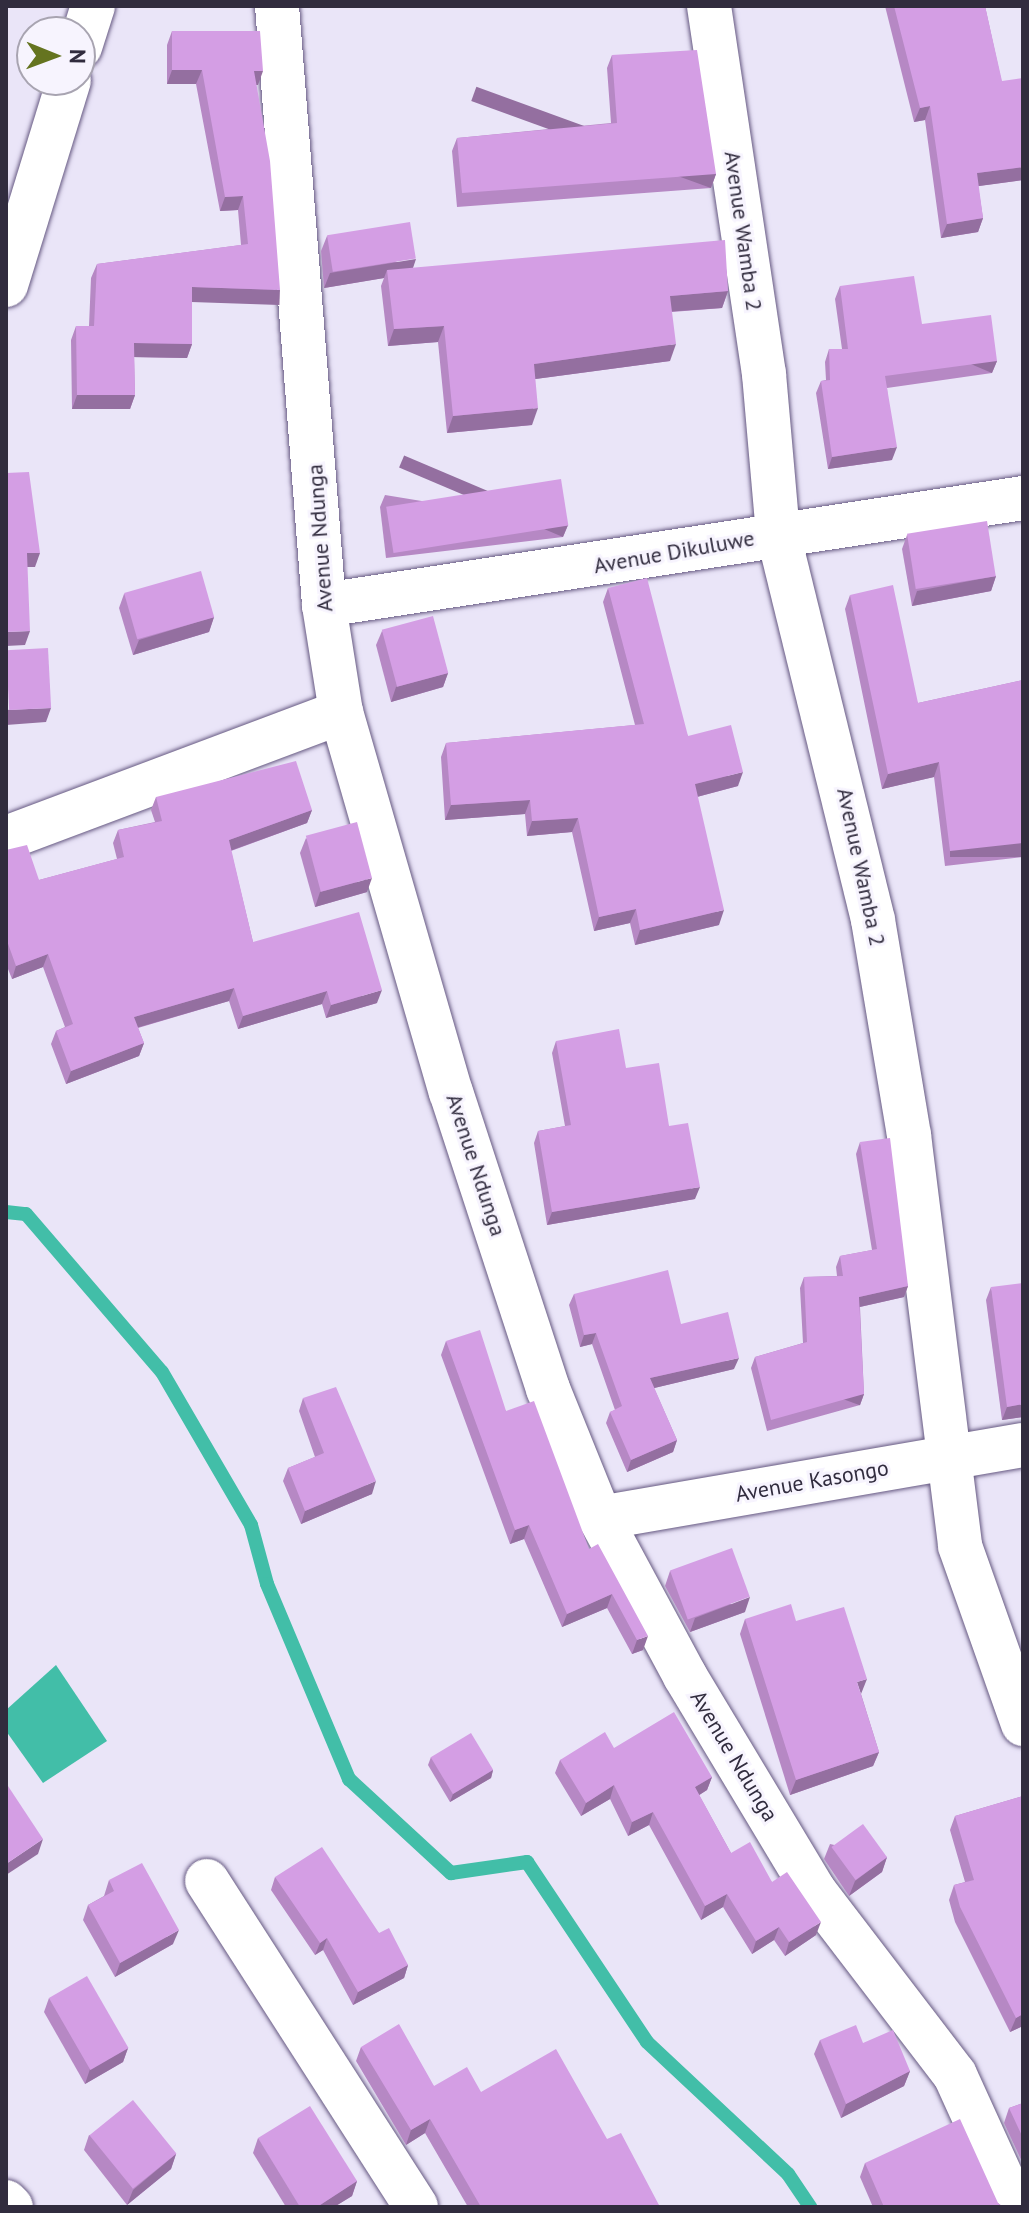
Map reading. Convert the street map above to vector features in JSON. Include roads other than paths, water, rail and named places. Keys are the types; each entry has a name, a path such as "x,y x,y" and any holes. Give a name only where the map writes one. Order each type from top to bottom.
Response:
{"street":[{"name":"Avenue Ndunga","path":"277,6 324,605 341,712 451,1092 548,1389 600,1518 815,1892 955,2075 1015,2207"},
{"name":"Avenue Wamba 2","path":"709,6 764,374 778,533 873,920 909,1135 946,1458 983,1626 1023,1724"},
{"path":"7,272 64,96"},
{"name":"Avenue Dikuluwe","path":"324,605 778,533 1023,498"},
{"path":"6,838 341,712"},
{"name":"Avenue Kasongo","path":"600,1518 1023,1445"},
{"path":"207,1881 416,2207"},
{"path":"6,2202 11,2207"}],"waterway":[{"path":"6,1212 26,1214 162,1372 251,1525 267,1584 349,1779 451,1873 527,1862 647,2042 788,2174 810,2207"}]}
